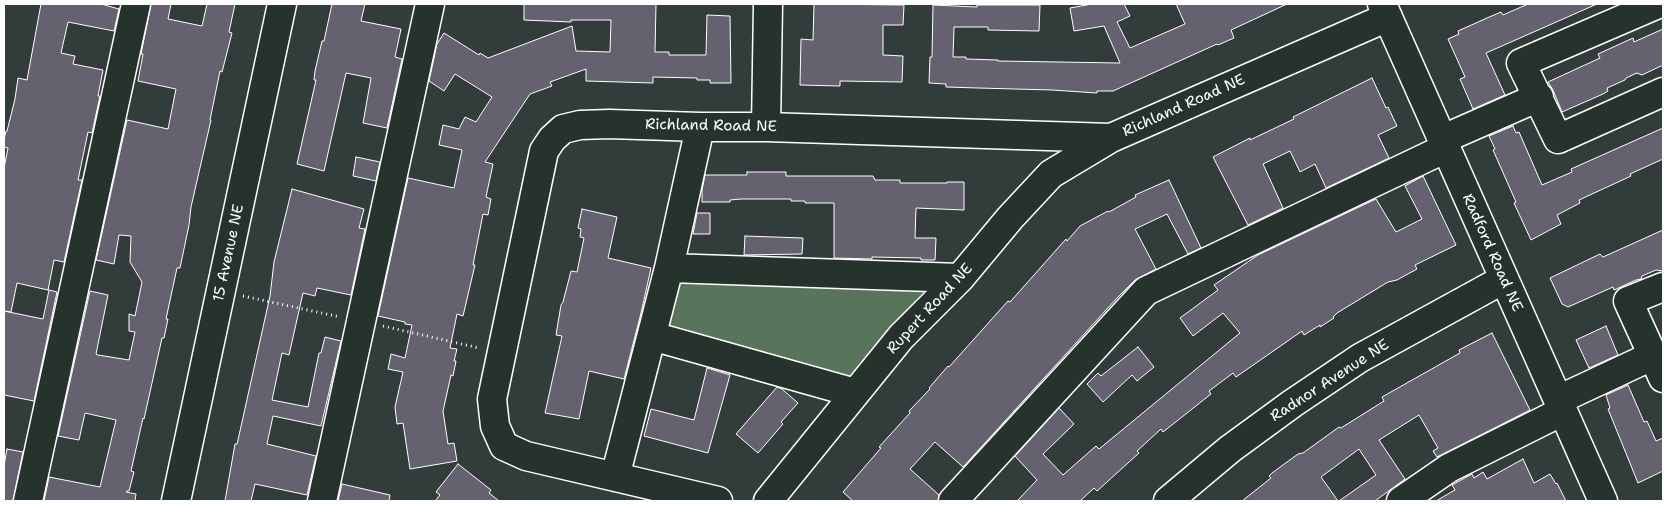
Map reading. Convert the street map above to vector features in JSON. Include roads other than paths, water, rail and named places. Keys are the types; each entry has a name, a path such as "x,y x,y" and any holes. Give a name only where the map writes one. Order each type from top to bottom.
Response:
{"street":[{"path":"28,501 136,4"},
{"name":"15 Avenue NE","path":"176,501 282,4"},
{"path":"322,501 430,4"},
{"path":"766,127 768,4"},
{"path":"1658,4 1521,63 1558,139 1663,92"},
{"name":"Richland Road NE","path":"718,501 526,456 504,446 495,426 492,399 544,150 563,129 580,125 609,124 1112,138 1385,10"},
{"name":"Radford Road NE","path":"1385,10 1603,501"},
{"path":"953,501 1146,290 1538,97"},
{"path":"615,477 669,268 700,127"},
{"name":"Rupert Road NE","path":"768,501 901,338 960,278 1010,218 1052,174 1112,138"},
{"path":"669,268 960,278"},
{"name":"Radnor Avenue NE","path":"1168,501 1230,449 1293,403 1360,358 1504,280"},
{"path":"1400,501 1449,468 1560,406 1658,367 1628,301 1663,286"},
{"path":"652,336 856,393"}]}
